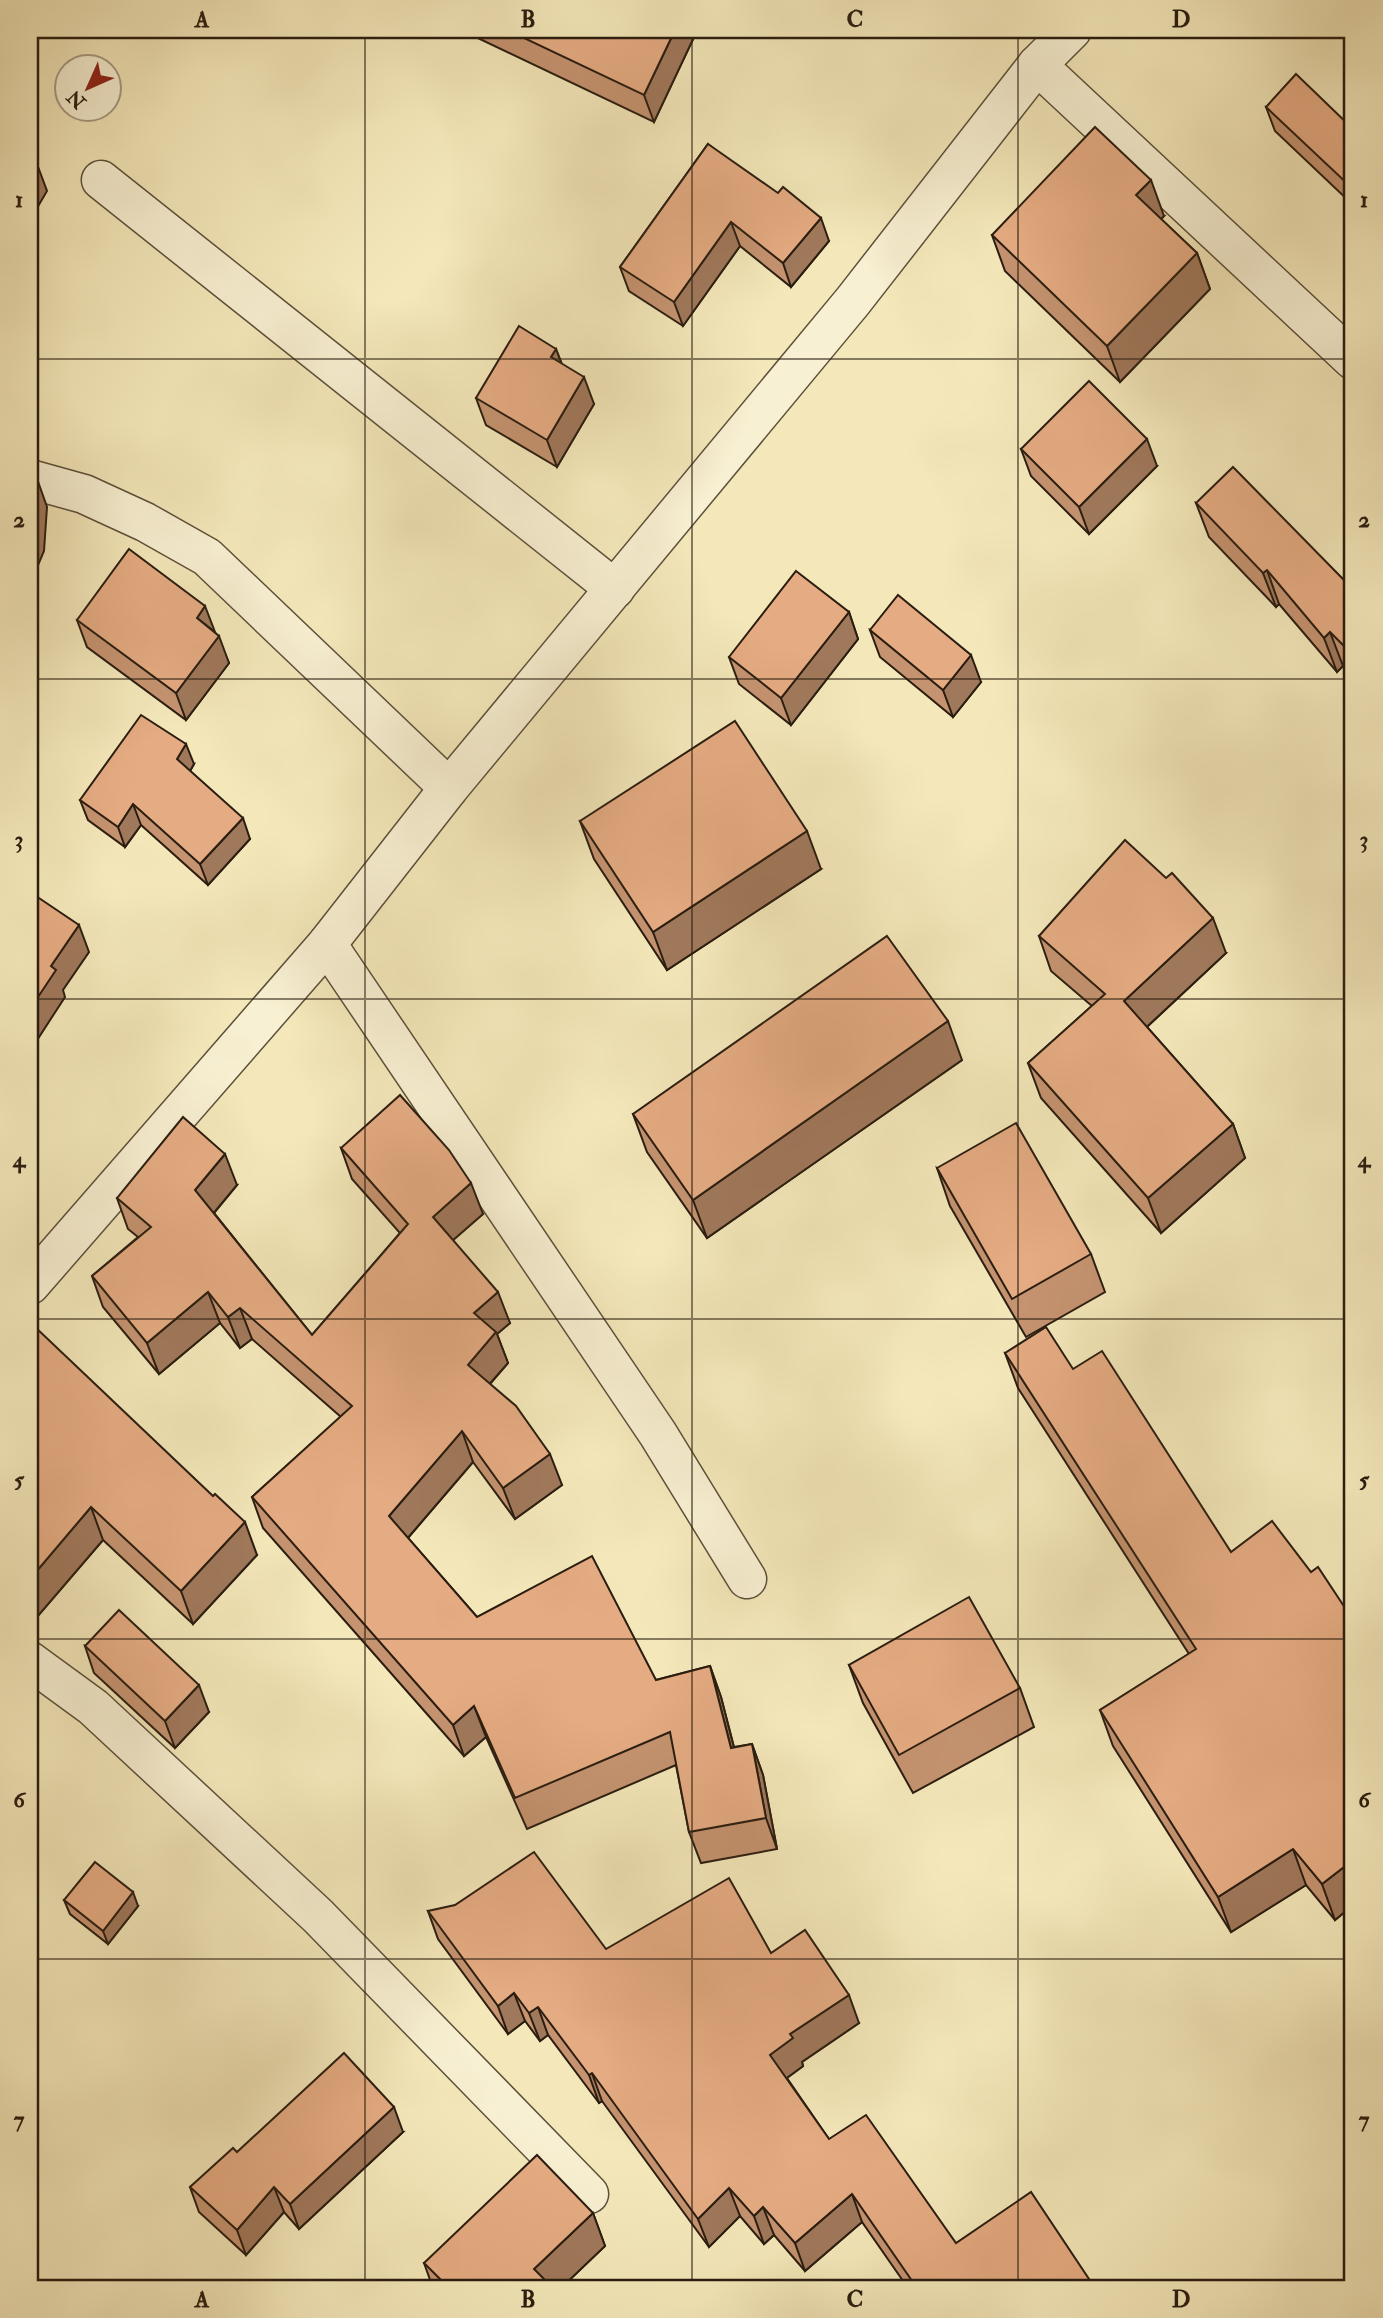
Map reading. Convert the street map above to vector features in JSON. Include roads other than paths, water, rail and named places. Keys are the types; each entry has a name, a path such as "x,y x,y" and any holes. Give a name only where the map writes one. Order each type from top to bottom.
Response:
{"street":[{"path":"30,1285 327,944 449,789 853,301 1037,65 1072,30"},
{"path":"1037,65 1353,359"},
{"path":"101,180 615,589"},
{"path":"30,479 84,494 145,522 207,557 449,789"},
{"path":"327,944 658,1434 747,1579"},
{"path":"30,1661 93,1707 318,1916 589,2193"}]}
